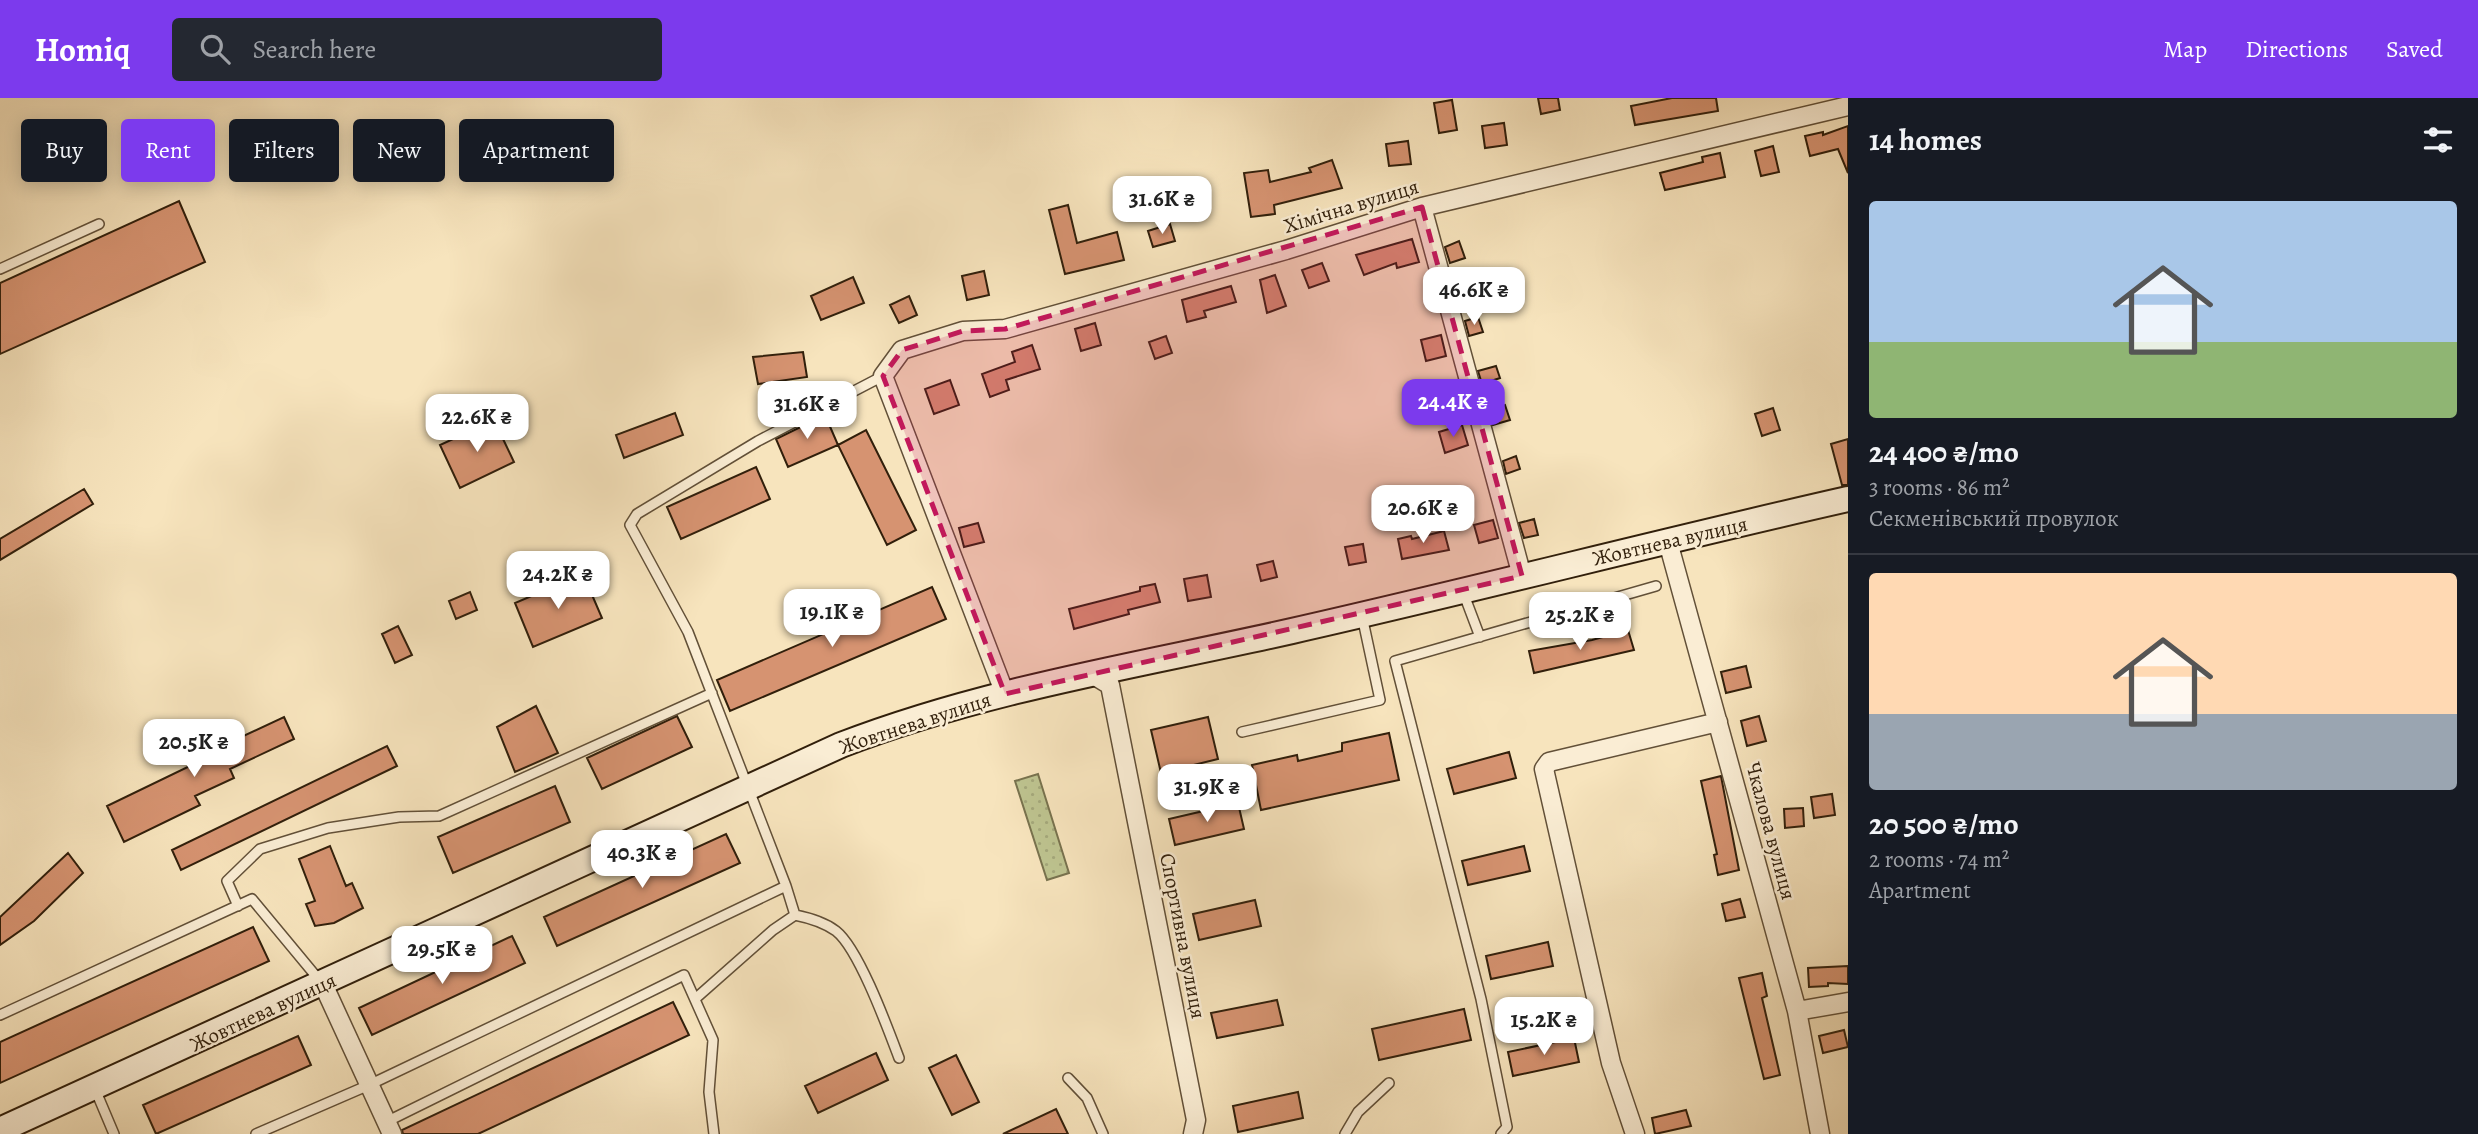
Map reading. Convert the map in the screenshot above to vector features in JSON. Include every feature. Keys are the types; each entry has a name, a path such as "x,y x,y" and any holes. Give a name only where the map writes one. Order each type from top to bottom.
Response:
{"main road":[{"name":"Жовтнева вулиця","path":"0,1130 749,788 893,725 1005,694 1362,614 1848,499"}],"street":[{"name":"Хімічна вулиця","path":"883,376 902,350 963,331 1005,329 1286,250 1422,207 1848,106"},
{"path":"1422,207 1522,576"},
{"path":"883,376 1005,694"},
{"name":"Чкалова вулиця","path":"1668,542 1797,1011 1820,1134"},
{"name":"Спортивна вулиця","path":"1092,674 1110,685 1196,1120 1193,1134"},
{"path":"1636,1134 1611,1063 1544,769 1549,762 1718,722"},
{"path":"323,984 389,1128"},
{"path":"1797,1011 1848,1002"}],"lane":[{"path":"0,269 99,224"},
{"path":"795,915 688,632 630,525 637,513 747,448 883,376"},
{"path":"1502,1134 1507,1126 1481,999 1395,661 1656,586"},
{"path":"1462,590 1480,637"},
{"path":"1242,733 1380,700 1362,614"},
{"path":"238,906 226,881 260,849 328,828 399,817 439,816 712,693"},
{"path":"256,1134 369,1084 786,886"},
{"path":"0,1015 252,900 323,984"},
{"path":"695,999 773,930 795,915 815,919 838,932 862,973 900,1058"},
{"path":"389,1128 684,975 713,1040 709,1092 714,1134"},
{"path":"1068,1078 1087,1098 1103,1134"},
{"path":"1345,1134 1358,1111 1389,1083"},
{"path":"94,1088 114,1134"}],"highlighted area":[{"path":"1422,207 1522,576 1005,694 883,376 902,350 963,331 1005,329"}],"green space":[{"path":"1038,774 1069,873 1047,880 1015,781"}],"building":[{"path":"1538,98 1558,98 1560,110 1541,114"},
{"path":"1672,98 1716,98 1718,111 1635,125 1631,106"},
{"path":"1452,100 1457,130 1439,133 1434,103"},
{"path":"1504,123 1507,145 1485,148 1482,126"},
{"path":"1848,126 1848,173 1838,149 1810,156 1805,136 1823,132 1823,135"},
{"path":"1408,141 1411,164 1389,166 1386,144"},
{"path":"1773,146 1779,172 1761,176 1755,151"},
{"path":"1720,153 1725,177 1665,190 1660,173 1703,162 1702,157"},
{"path":"1332,160 1342,188 1274,205 1275,214 1251,217 1244,173 1268,170 1270,182 1311,172 1309,168"},
{"path":"179,201 205,262 0,354 0,283"},
{"path":"1068,205 1077,243 1117,232 1124,260 1065,274 1049,210"},
{"path":"1170,224 1175,241 1153,247 1148,231"},
{"path":"1412,239 1419,262 1397,268 1396,263 1364,275 1356,255"},
{"path":"1459,241 1465,258 1450,263 1445,247"},
{"path":"1322,263 1329,281 1309,288 1302,270"},
{"path":"984,271 989,295 967,300 962,276"},
{"path":"1275,275 1286,306 1267,313 1260,280"},
{"path":"853,277 864,303 821,320 811,296"},
{"path":"1231,286 1236,302 1204,311 1206,317 1187,322 1182,300"},
{"path":"909,296 917,315 899,323 890,305"},
{"path":"1478,317 1483,332 1469,336 1465,321"},
{"path":"1095,323 1101,345 1081,351 1075,329"},
{"path":"1441,335 1446,356 1426,361 1421,340"},
{"path":"1166,336 1172,353 1155,359 1149,342"},
{"path":"1032,345 1040,369 1006,380 1009,390 990,397 982,374 1015,362 1012,352"},
{"path":"803,352 807,377 758,384 753,357"},
{"path":"1496,366 1500,378 1482,384 1478,371"},
{"path":"950,380 959,405 934,414 925,389"},
{"path":"1432,388 1436,408 1422,411 1418,391"},
{"path":"1505,405 1510,420 1493,425 1489,411"},
{"path":"1773,408 1780,430 1762,436 1755,414"},
{"path":"675,413 683,435 624,458 616,435"},
{"path":"825,415 838,445 788,467 776,439"},
{"path":"494,420 514,462 460,488 440,445"},
{"path":"1462,425 1468,445 1445,453 1439,432"},
{"path":"866,430 916,530 887,545 838,445"},
{"path":"1848,439 1848,485 1842,485 1831,444"},
{"path":"1516,456 1520,469 1506,474 1503,461"},
{"path":"756,467 770,499 681,539 667,507"},
{"path":"84,489 93,504 0,560 0,539"},
{"path":"1534,519 1538,535 1524,538 1519,523"},
{"path":"1493,520 1498,538 1479,543 1474,525"},
{"path":"978,523 984,542 964,547 959,528"},
{"path":"1444,531 1449,550 1402,559 1398,539 1411,536 1412,539"},
{"path":"1363,544 1366,562 1349,565 1345,547"},
{"path":"1273,561 1277,577 1261,581 1257,565"},
{"path":"583,574 602,618 533,647 515,603"},
{"path":"1207,575 1211,597 1188,601 1184,579"},
{"path":"1155,584 1160,602 1128,610 1129,614 1074,629 1069,609 1140,591 1140,587"},
{"path":"932,587 946,619 730,711 717,680"},
{"path":"470,592 477,610 456,619 449,601"},
{"path":"398,626 412,655 395,663 382,634"},
{"path":"1628,630 1634,650 1534,673 1529,651 1592,640"},
{"path":"1746,666 1751,687 1726,693 1721,672"},
{"path":"536,706 558,753 515,772 497,727"},
{"path":"677,716 692,747 602,789 587,758"},
{"path":"1759,716 1766,741 1747,746 1741,721"},
{"path":"284,717 294,739 230,769 234,778 195,796 200,805 124,842 107,806 194,764 188,751 231,731 235,740"},
{"path":"1208,717 1218,759 1161,773 1151,730"},
{"path":"1389,733 1399,780 1261,810 1252,765 1297,755 1298,761 1342,751 1342,743"},
{"path":"387,746 397,766 181,870 172,850"},
{"path":"1509,752 1516,778 1454,794 1447,769"},
{"path":"1721,776 1739,870 1718,875 1714,855 1717,854 1701,781"},
{"path":"555,786 570,822 453,873 438,837"},
{"path":"1832,794 1835,815 1814,818 1811,797"},
{"path":"1238,803 1244,829 1175,845 1169,819"},
{"path":"1803,808 1804,826 1785,828 1784,809"},
{"path":"726,834 740,863 557,946 544,917"},
{"path":"330,846 346,886 352,883 363,908 334,923 315,926 306,904 315,901 299,859"},
{"path":"1524,846 1530,871 1468,885 1462,861"},
{"path":"68,853 83,873 34,921 0,945 0,917"},
{"path":"1740,899 1745,917 1726,921 1722,904"},
{"path":"1255,900 1261,926 1199,940 1193,914"},
{"path":"253,927 269,961 0,1083 0,1042"},
{"path":"512,936 525,963 372,1035 359,1008"},
{"path":"1548,942 1553,966 1491,979 1486,956"},
{"path":"1848,966 1848,984 1828,983 1828,986 1809,987 1808,968"},
{"path":"1762,973 1767,996 1762,998 1780,1075 1764,1079 1739,978"},
{"path":"1277,1000 1283,1025 1217,1038 1211,1013"},
{"path":"673,1002 689,1035 478,1134 403,1134 402,1130"},
{"path":"1464,1009 1471,1040 1379,1060 1372,1029"},
{"path":"1844,1030 1848,1047 1823,1053 1819,1036"},
{"path":"298,1036 311,1065 156,1134 143,1105"},
{"path":"1574,1038 1579,1062 1513,1076 1508,1052"},
{"path":"876,1053 888,1080 818,1113 805,1086"},
{"path":"956,1055 979,1102 952,1115 929,1068"},
{"path":"1298,1092 1303,1118 1238,1132 1233,1106"},
{"path":"1056,1109 1068,1134 1003,1134"},
{"path":"1686,1110 1691,1126 1655,1134 1652,1118"}]}
